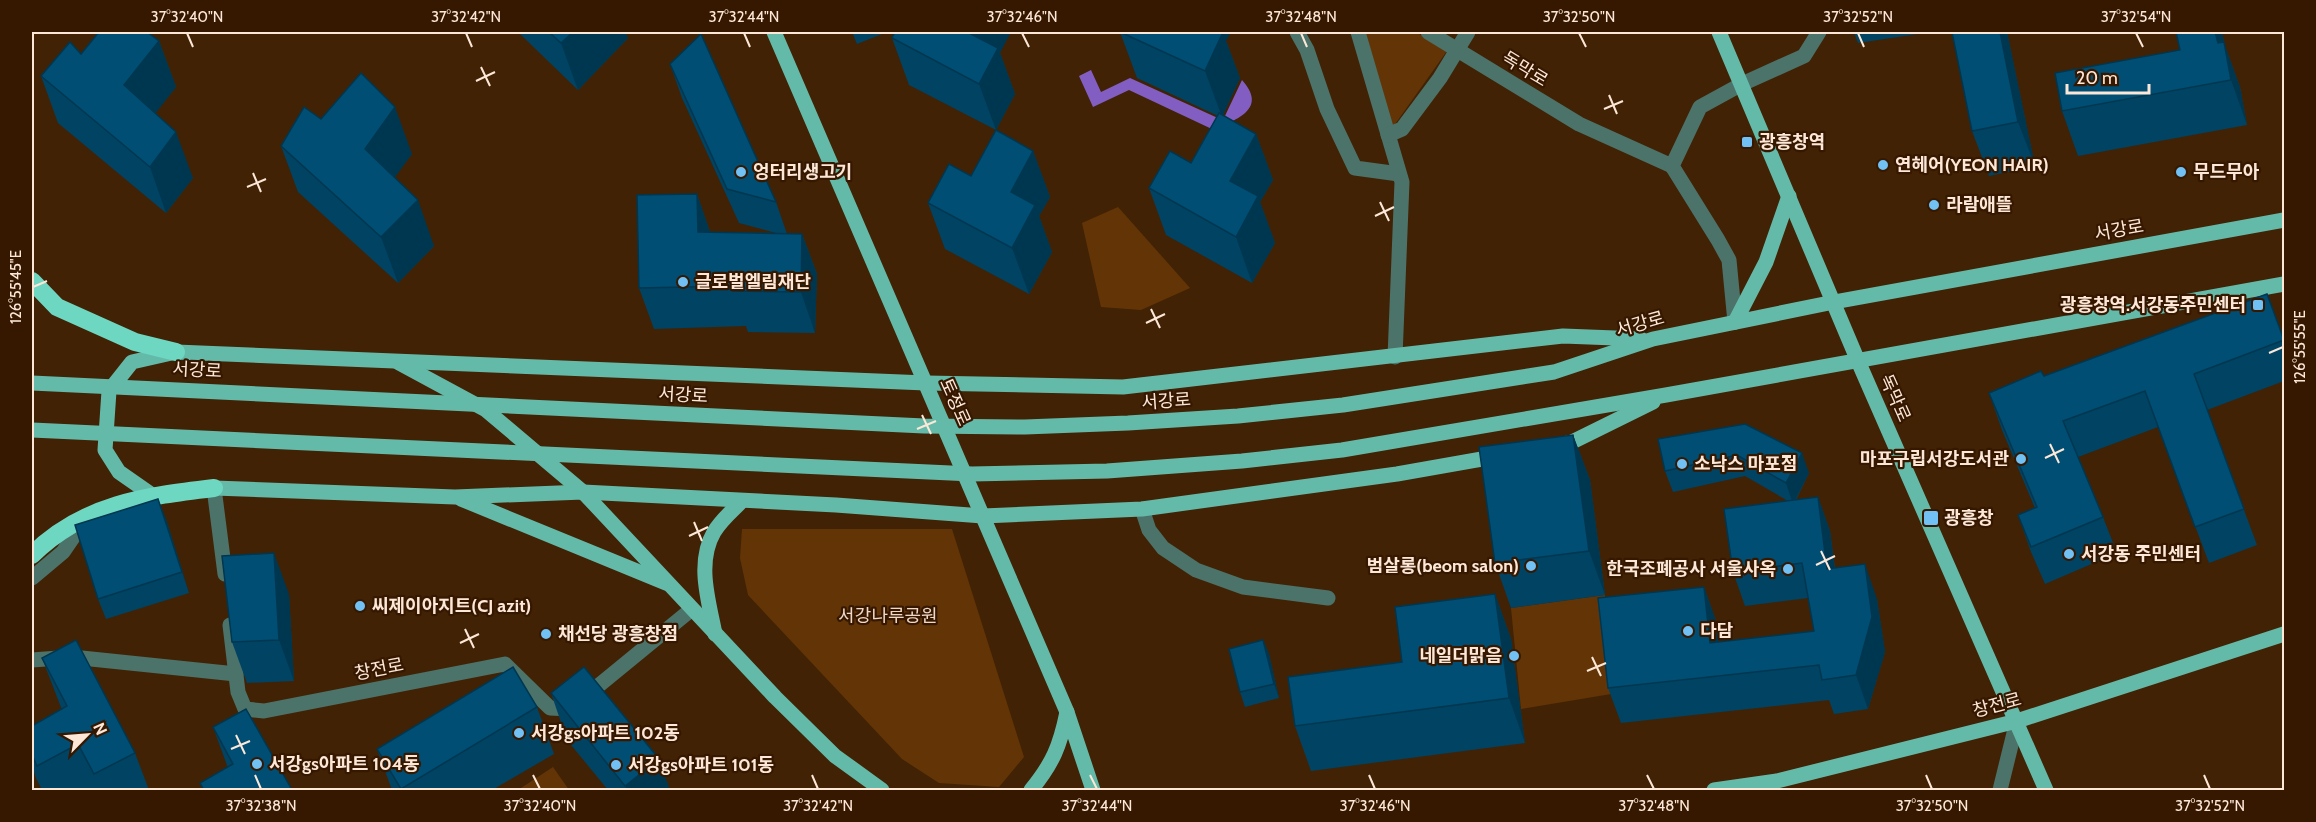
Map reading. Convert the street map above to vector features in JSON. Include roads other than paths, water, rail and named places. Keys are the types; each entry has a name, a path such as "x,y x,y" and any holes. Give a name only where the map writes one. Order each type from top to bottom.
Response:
{"highway":[{"path":"32,281 57,307 135,342 176,352"},
{"path":"32,555 46,540 88,517 124,502 152,495 214,488"}],"main road":[{"name":"토정로","path":"774,32 1067,712 1093,790"},
{"name":"독막로","path":"1719,32 1857,361 2046,790"},
{"path":"1735,322 1766,262 1789,195"},
{"name":"서강로","path":"32,382 924,426 1013,427 1238,416 1343,405 1554,372 1653,339 1834,302 2284,220"},
{"path":"32,430 972,474 1107,471 1242,461 1342,450 1666,395 2284,284"},
{"path":"152,495 119,472 105,450 109,391 132,362 176,352 926,383 1123,387 1563,336 1653,339"},
{"path":"396,361 486,410 583,492 715,634 834,756 882,790"},
{"path":"1549,447 1572,442 1666,395"},
{"path":"214,488 455,497 583,492 836,505 983,516 1142,509 1397,474 1514,453"},
{"path":"455,497 671,585"},
{"path":"715,634 705,575 707,549 714,532 742,501"},
{"name":"창전로","path":"1714,790 1777,781 2017,721 2284,634"},
{"path":"1031,790 1051,764 1061,740 1067,712"}],"street":[{"path":"1297,32 1307,50 1327,109 1355,168 1399,174"},
{"path":"1358,32 1402,182 1395,357"},
{"name":"독막로","path":"1428,32 1579,124 1672,166"},
{"path":"1388,135 1402,129 1440,78 1468,32"},
{"path":"1735,322 1729,260 1672,166 1700,107 1742,84 1804,56 1819,32"},
{"path":"214,488 226,591"},
{"path":"1142,509 1149,530 1163,548 1196,570 1243,588 1328,598"},
{"path":"32,578 63,552 88,517"},
{"name":"창전로","path":"229,615 238,692 244,709 264,711 505,664 550,708 570,709 692,609"},
{"path":"32,660 72,657 236,674"},
{"path":"2000,790 2017,721"}],"place":[{"name":"광흥창역","path":"1747,142"},
{"name":"연헤어(YEON HAIR)","path":"1883,165"},
{"name":"엉터리생고기","path":"741,172"},
{"name":"무드무아","path":"2181,172"},
{"name":"라람애뜰","path":"1934,205"},
{"name":"글로벌엘림재단","path":"683,282"},
{"name":"광흥창역.서강동주민센터","path":"2258,305"},
{"name":"마포구립서강도서관","path":"2021,459"},
{"name":"소낙스 마포점","path":"1682,464"},
{"name":"광흥창","path":"1931,518"},
{"name":"서강동 주민센터","path":"2069,554"},
{"name":"범살롱(beom salon)","path":"1531,566"},
{"name":"한국조폐공사 서울사옥","path":"1788,569"},
{"name":"씨제이아지트(CJ azit)","path":"360,606"},
{"name":"다담","path":"1688,631"},
{"name":"채선당 광흥창점","path":"546,634"},
{"name":"네일더맑음","path":"1514,656"},
{"name":"서강gs아파트 102동","path":"519,733"},
{"name":"서강gs아파트 104동","path":"257,764"},
{"name":"서강gs아파트 101동","path":"616,765"}],"park label":[{"name":"서강나루공원","path":"888,616"}]}
